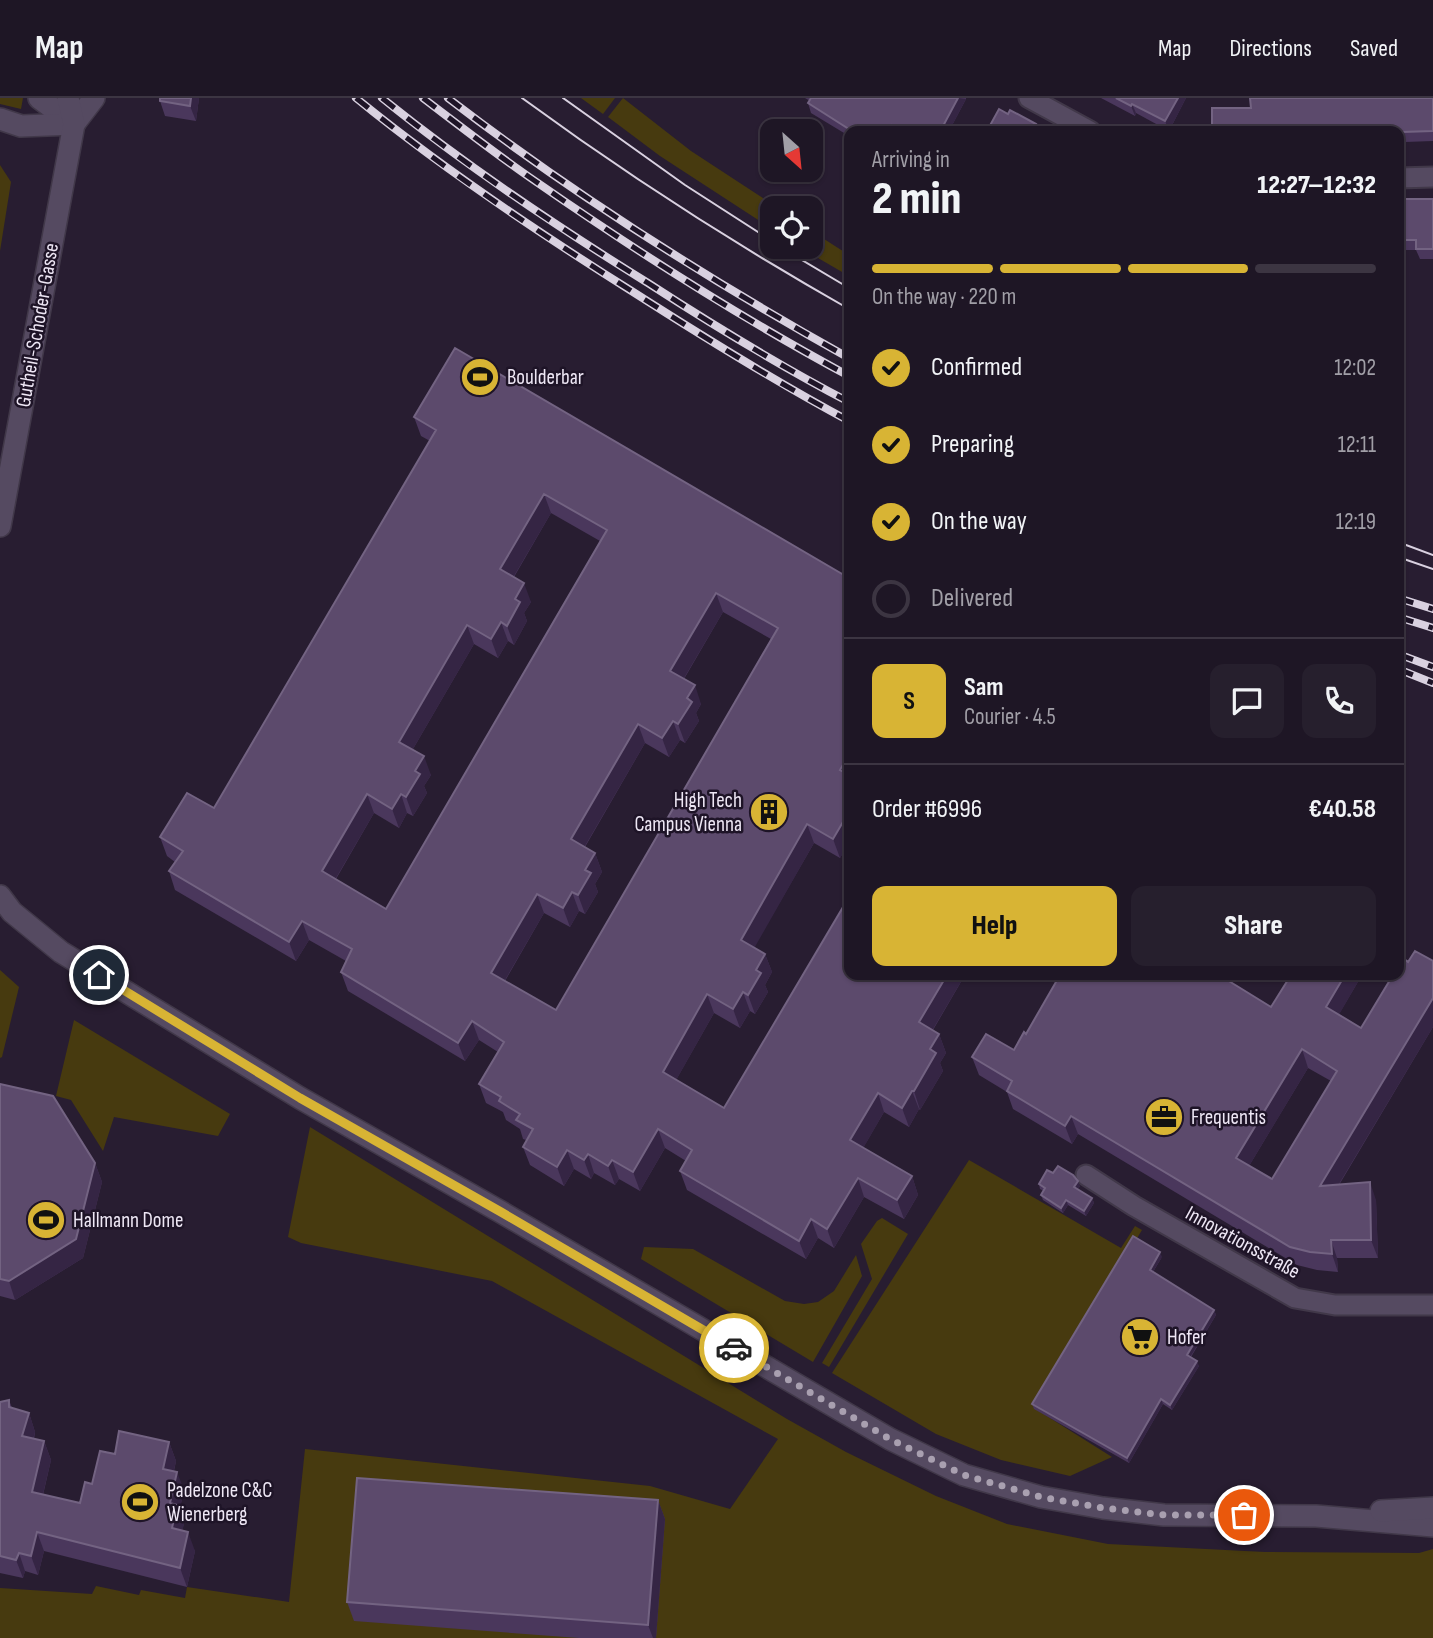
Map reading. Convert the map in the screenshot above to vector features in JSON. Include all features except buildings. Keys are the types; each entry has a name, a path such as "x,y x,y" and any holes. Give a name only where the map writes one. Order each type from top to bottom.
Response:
{"street":[{"path":"39,98 74,124"},
{"name":"Gutheil-Schoder-Gasse","path":"0,526 74,124 68,98"},
{"name":"Gutheil-Schoder-Gasse","path":"74,124 94,98"},
{"path":"1029,98 1081,126"},
{"path":"0,119 21,126 74,124"},
{"path":"1404,178 1433,177"},
{"path":"0,896 12,912 61,953 292,1094 501,1212 890,1439 964,1475 1041,1497 1164,1515 1316,1516 1433,1526"},
{"name":"Innovationsstraße","path":"1086,1175 1134,1206 1295,1298 1335,1305 1433,1304"},
{"path":"1316,1516 1433,1508"}],"shaded area":[{"path":"0,98 23,98 21,109 0,104"},
{"path":"581,98 615,98 603,114"},
{"path":"623,98 691,151 760,196 760,221 660,156 608,117"},
{"path":"0,165 11,182 0,251"},
{"path":"823,238 844,252 844,273 820,259 823,259"},
{"path":"0,970 19,987 0,1058"},
{"path":"74,1020 230,1114 218,1136 114,1117 103,1151 71,1100 56,1096"},
{"path":"310,1127 787,1419 846,1452 936,1496 1007,1524 1108,1544 1265,1552 1419,1553 1433,1549 1433,1638 0,1638 0,1588 92,1594 96,1586 139,1595 141,1590 185,1598 187,1587 289,1602 305,1449 650,1486 730,1509 778,1439 492,1281 301,1243 288,1237"},
{"path":"969,1160 1121,1248 1135,1226 1142,1230 1034,1408 1112,1457 1070,1476 1001,1460 936,1434 832,1373"},
{"path":"882,1218 908,1234 829,1367 822,1363 872,1279 861,1244"},
{"path":"644,1247 693,1249 785,1301 804,1304 818,1302 834,1291 856,1255 862,1276 813,1362 641,1259"}],"tram line":[{"path":"522,98 683,208 844,306"},
{"path":"563,98 685,185 760,233"},
{"path":"800,259 844,285"},
{"path":"1404,544 1433,555"},
{"path":"1404,559 1433,569"}],"railway":[{"path":"356,98 456,174 560,245 738,358 844,418"},
{"path":"382,98 512,195 579,240 747,345 844,399"},
{"path":"423,98 521,171 650,258 844,373"},
{"path":"448,98 593,202 746,298 844,355"},
{"path":"1404,600 1433,609"},
{"path":"1404,619 1433,628"},
{"path":"1404,656 1433,667"},
{"path":"1404,671 1433,683"}],"way so far":[{"path":"734,1348 890,1439 964,1475 1041,1497 1103,1508 1164,1515 1244,1515"}],"place":[{"name":"Boulderbar","path":"480,377"},
{"name":"High Tech Campus Vienna","path":"769,812"},
{"name":"Frequentis","path":"1164,1117"},
{"name":"Hallmann Dome","path":"46,1220"},
{"name":"Hofer","path":"1140,1337"},
{"name":"Padelzone C&C Wienerberg","path":"140,1502"}],"route":[{"path":"99,975 300,1098 734,1348"}]}
